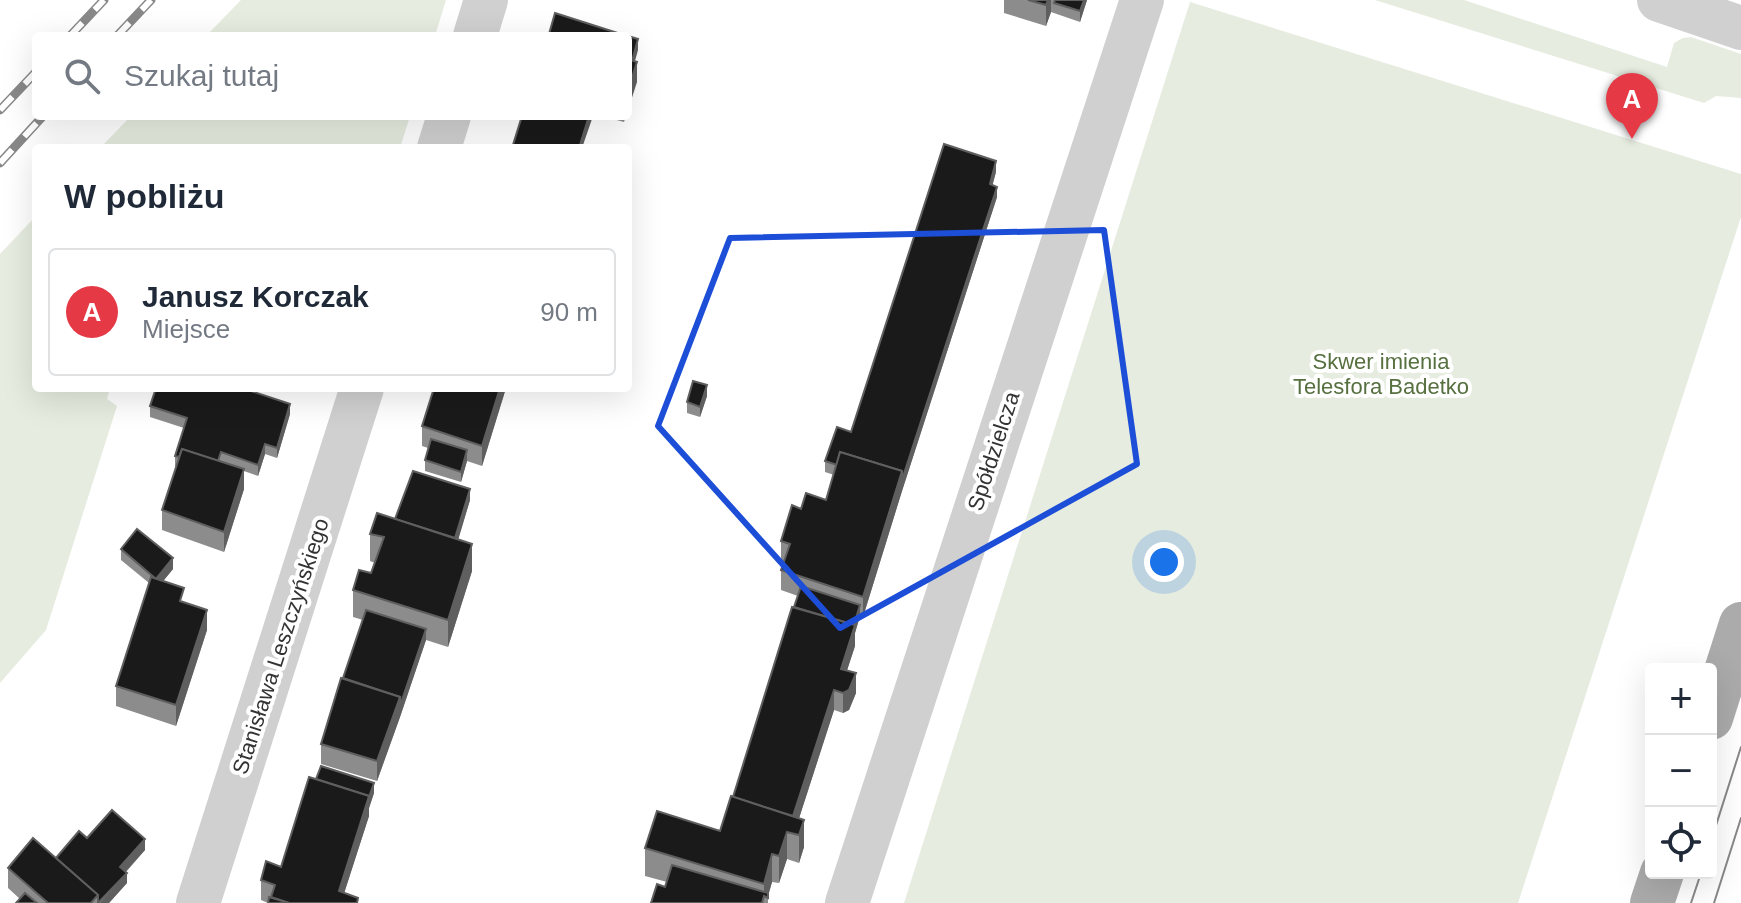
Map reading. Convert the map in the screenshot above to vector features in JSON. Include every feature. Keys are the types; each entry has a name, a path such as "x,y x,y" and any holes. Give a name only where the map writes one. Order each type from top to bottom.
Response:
{"main road":[{"path":"1717,699 1741,624"},
{"path":"1652,903 1660,879"}],"street":[{"path":"476,32 486,0"},
{"name":"Spółdzielcza","path":"847,903 1142,0"},
{"path":"1659,0 1741,28"},
{"path":"440,144 448,120"},
{"name":"Stanisława Leszczyńskiego","path":"198,903 361,392"}],"highlighted area":[{"path":"1104,230 1137,464 840,628 658,426 730,238"}],"green space":[{"path":"241,0 446,0 436,32 210,32"},
{"path":"1375,0 1464,0 1667,67 1674,43 1691,37 1741,54 1741,98 1716,96 1704,103"},
{"name":"Skwer imienia Telesfora Badetko","path":"1190,2 1741,174 1741,217 1518,903 904,903"},
{"path":"127,120 409,120 401,144 104,144"},
{"path":"32,220 32,392 109,392 107,399 117,406 46,630 0,683 0,254"}],"building":[{"path":"1028,0 1048,0 1046,5"},
{"path":"1055,0 1084,0 1080,11 1054,3"},
{"path":"555,13 614,32 550,32"},
{"path":"632,37 638,39 632,61"},
{"path":"632,60 637,62 632,78"},
{"path":"521,120 588,120 580,144 513,144"},
{"path":"944,144 996,161 990,184 997,187 902,480 902,471 840,452 837,465 825,461 837,427 851,432"},
{"path":"693,381 707,385 700,407 687,402"},
{"path":"155,392 254,392 290,404 277,448 265,444 258,465 221,452 218,461 182,449 179,457 175,456 187,418 150,406"},
{"path":"433,392 499,392 482,446 422,426"},
{"path":"431,439 467,450 461,472 425,460"},
{"path":"182,449 244,469 224,532 162,510"},
{"path":"840,452 902,471 863,597 781,570 790,544 781,541 792,505 801,509 806,493 826,500"},
{"path":"413,471 470,489 455,538 395,519"},
{"path":"377,513 472,544 448,620 353,590 359,570 371,573 384,537 370,534"},
{"path":"137,529 173,558 156,579 121,549"},
{"path":"151,577 184,588 180,601 207,610 176,705 116,686"},
{"path":"801,586 860,605 854,625 794,607"},
{"path":"792,607 855,625 841,669 856,673 849,690 843,693 834,690 793,816 733,797"},
{"path":"366,610 426,629 400,706 400,697 343,678"},
{"path":"341,678 400,697 377,761 321,744"},
{"path":"321,766 374,783 369,797 316,779"},
{"path":"309,777 369,796 339,891 358,898 357,903 289,903 271,897 275,885 261,880 266,861 281,867"},
{"path":"731,796 804,820 799,835 787,832 779,856 772,854 764,884 645,848 657,811 720,831"},
{"path":"112,810 145,839 120,867 127,873 98,903 98,895 56,858 79,831 87,838"},
{"path":"33,838 98,895 91,903 48,903 8,868"},
{"path":"672,865 768,893 768,898 764,896 762,903 651,903 657,884 665,887"},
{"path":"25,893 37,903 16,903"},
{"path":"269,897 289,903 268,903"}],"tram line":[{"path":"1717,822 1741,747"},
{"path":"1714,903 1741,818"},
{"path":"1691,903 1699,879"}],"railway":[{"path":"74,32 104,0"},
{"path":"121,32 151,0"},
{"path":"0,110 32,76"},
{"path":"0,163 39,120"}],"place":[{"name":"Janusz Korczak","path":"1632,139"}]}
